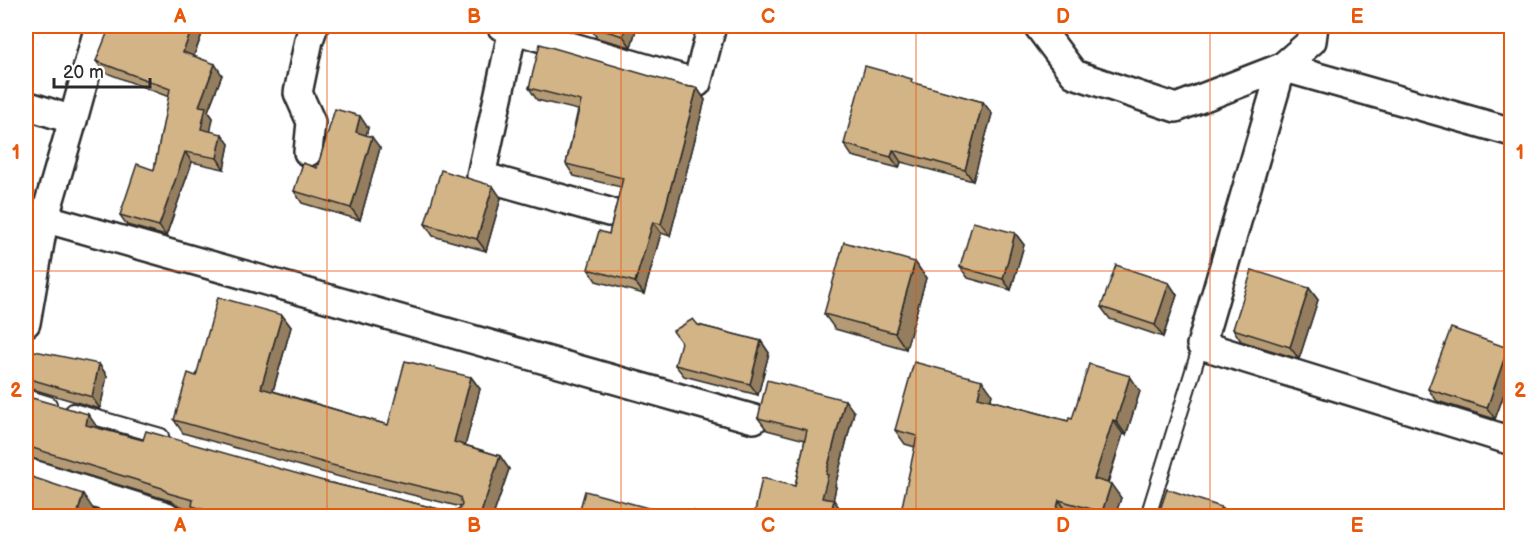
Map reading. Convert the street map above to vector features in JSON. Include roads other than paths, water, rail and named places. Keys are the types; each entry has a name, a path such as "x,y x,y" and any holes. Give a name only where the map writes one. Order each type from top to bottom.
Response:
{"street":[{"path":"26,323 35,217 73,120 99,26"},
{"path":"309,152 311,122 298,93 314,26"},
{"path":"609,212 481,176 507,27 698,83 712,26"},
{"path":"1038,26 1074,74 1176,108 1282,67 1312,41 1314,26"},
{"path":"1282,67 1512,132"},
{"path":"1282,67 1201,345 1512,441"},
{"path":"26,105 73,120"},
{"path":"35,217 754,419"},
{"path":"26,472 166,516"}],"lane":[{"path":"1148,516 1201,345"},
{"path":"26,397 171,438"}]}
